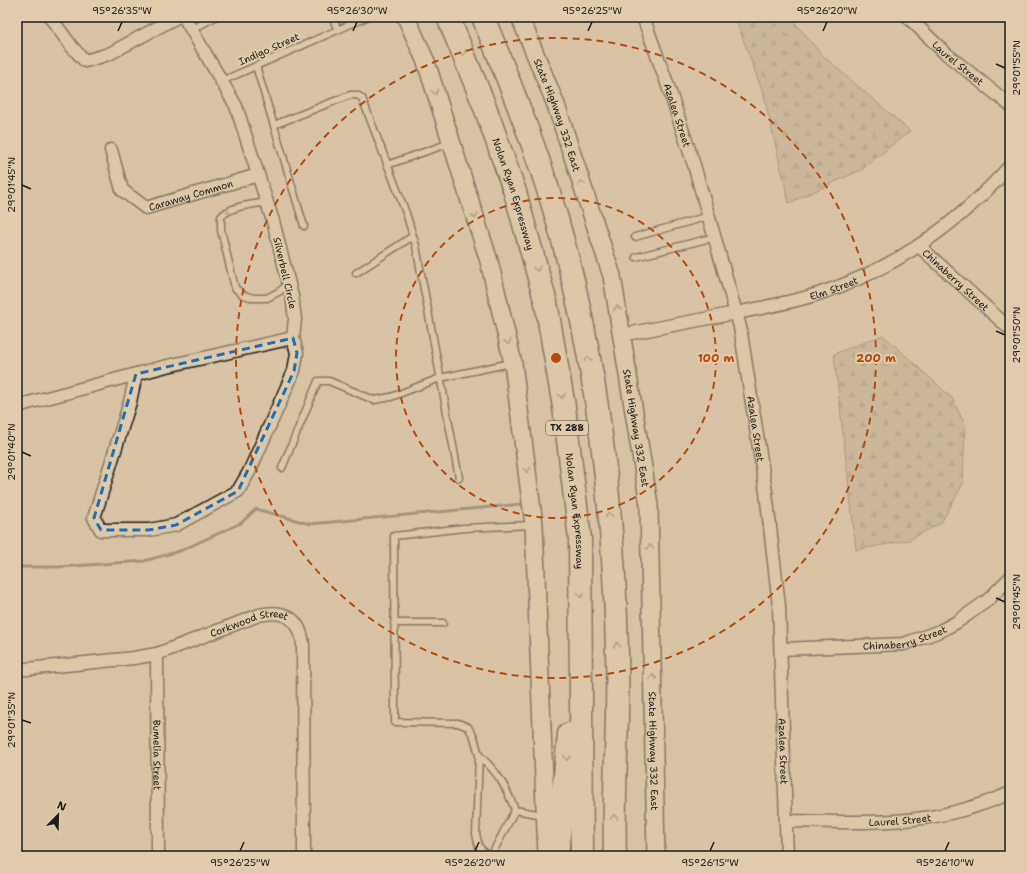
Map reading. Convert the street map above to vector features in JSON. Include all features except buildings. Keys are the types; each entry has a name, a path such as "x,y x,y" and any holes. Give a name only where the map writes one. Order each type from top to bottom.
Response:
{"highway":[{"name":"Nolan Ryan Expressway","path":"448,17 485,107 515,192 547,309 564,406 580,539 582,856"},
{"name":"TX 288","path":"482,17 532,145 557,220 581,316 596,402 611,537 617,654 614,812 615,856"},
{"path":"556,856 581,621"}],"main road":[{"path":"406,17 426,62 489,261 513,363 534,525 547,856"},
{"name":"State Highway 332 East","path":"520,17 556,105 612,276 650,505 656,856"}],"street":[{"path":"50,17 85,61 109,54 169,18"},
{"name":"Silverbell Circle","path":"136,374 130,402 94,518 101,530 149,530 176,525 238,491 249,472 294,371 297,354 293,338 295,319 288,283 267,202 236,106 184,17"},
{"name":"Azalea Street","path":"642,17 667,83 709,216 737,312 754,408 766,492 776,583 781,649 788,856"},
{"name":"Laurel Street","path":"908,17 944,52 1010,105"},
{"name":"Caraway Common","path":"111,150 122,190 146,208 258,176"},
{"name":"Elm Street","path":"621,335 803,298 846,284 881,268 919,246 946,227 975,203 1010,166"},
{"name":"Chinaberry Street","path":"919,246 1010,329"},
{"path":"17,406 136,374 293,338"},
{"name":"Chinaberry Street","path":"781,649 904,644 934,633 957,622 988,600 1010,578"},
{"name":"Corkwood Street","path":"17,670 134,658 157,654 259,615 274,611 297,623 302,634 303,644 304,856"},
{"name":"Bumelia Street","path":"157,654 158,856"},
{"name":"Laurel Street","path":"786,821 887,822 925,819 963,811 1010,793"}],"lane":[{"path":"192,30 215,17"},
{"path":"332,17 338,30"},
{"name":"Indigo Street","path":"222,81 367,17"},
{"path":"256,66 304,226"},
{"path":"274,125 350,95 357,95 362,98 416,246 459,478"},
{"path":"388,166 451,142"},
{"path":"267,202 236,208 228,211 221,217 221,230 235,288 243,295 267,298 288,283"},
{"path":"635,237 709,216"},
{"path":"356,273 413,236"},
{"path":"636,257 715,237"},
{"path":"282,468 318,381 329,381 374,400 391,397 440,378 513,363"},
{"path":"488,856 479,847 476,834 479,755 474,737 468,727 458,723 394,722 394,536 464,528 534,525"},
{"path":"394,623 443,623"},
{"path":"479,755 496,770 508,790 515,810 491,856"},
{"path":"515,810 546,815"}],"highlighted area":[{"path":"293,338 297,353 294,371 238,491 176,525 149,530 101,530 94,518 136,374"}],"green space":[{"path":"735,17 790,17 822,55 910,131 861,170 789,203 764,96"},
{"path":"883,335 952,398 965,425 963,484 941,523 909,540 856,550 834,354"}],"waterway":[{"path":"17,567 59,567 144,561 180,551 241,523 256,509 310,524 523,504"}]}
